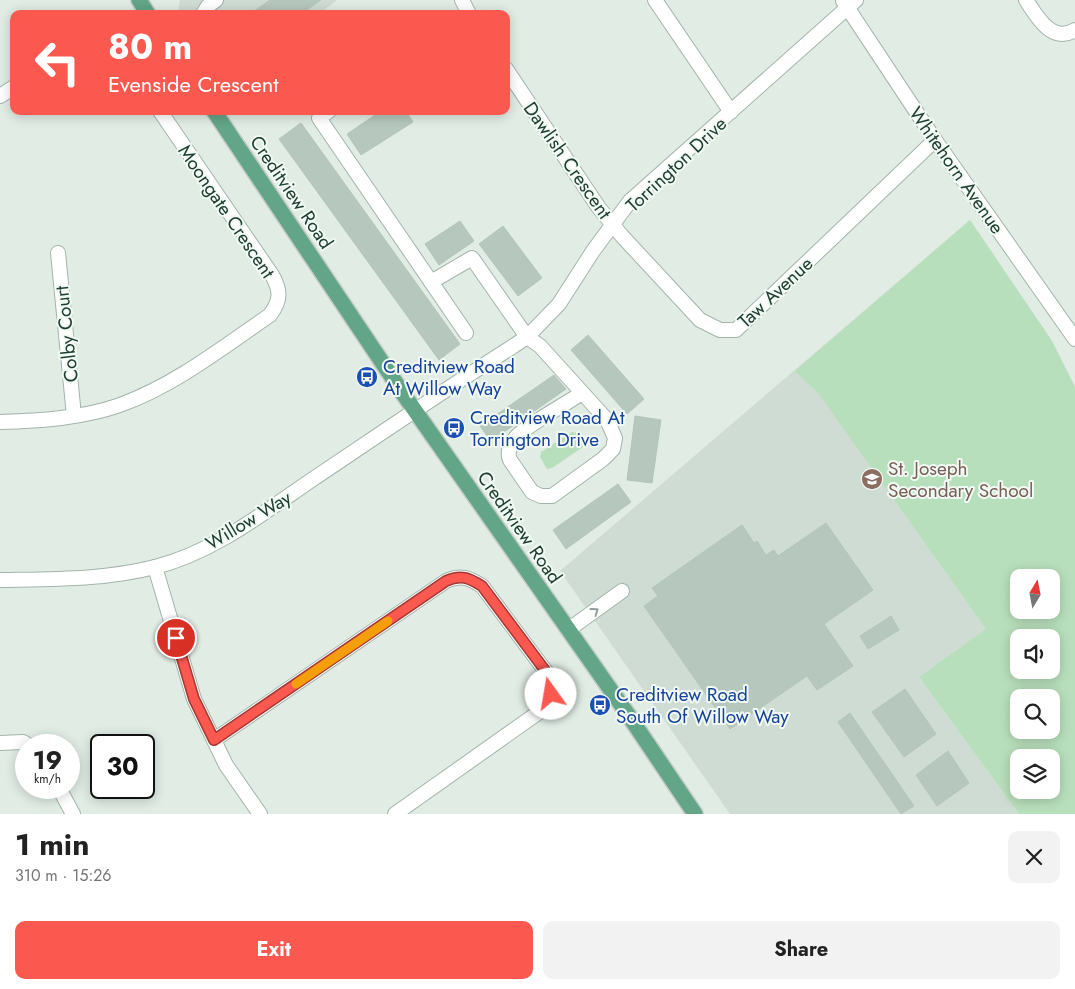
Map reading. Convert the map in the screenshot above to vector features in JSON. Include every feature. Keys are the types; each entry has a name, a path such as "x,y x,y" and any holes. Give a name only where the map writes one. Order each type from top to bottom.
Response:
{"main road":[{"name":"Creditview Road","path":"217,115 415,410 695,814"}],"street":[{"path":"655,0 731,112"},
{"path":"1026,0 1047,28 1059,33 1075,30"},
{"name":"Torrington Drive","path":"415,410 527,337 559,304 593,251 630,201 731,112 849,2"},
{"name":"Whitehorn Avenue","path":"849,2 935,140 1075,339"},
{"name":"Dawlish Crescent","path":"510,76 599,208 613,225"},
{"name":"Moongate Crescent","path":"0,422 31,422 74,416 119,405 168,383 270,315 280,297 279,287 272,275 163,115"},
{"path":"323,115 318,118 466,333"},
{"name":"Taw Avenue","path":"613,225 700,320 720,330 736,330 935,140"},
{"name":"Colby Court","path":"58,253 74,416"},
{"path":"431,282 472,258 527,337 540,346 607,420 615,438 613,449 603,459 552,496 541,496 532,492 508,457 510,447 518,435 582,393"},
{"name":"Willow Way","path":"0,580 88,579 155,567 193,553 234,533 415,410"},
{"path":"155,567 194,699 226,764 260,814"},
{"path":"214,740 446,581 455,577 467,577 482,586 550,677 551,694 542,710 395,814"},
{"path":"568,630 622,591"},
{"path":"0,743 15,742"},
{"path":"65,799 73,814"}],"shaded area":[{"path":"180,0 337,0 324,10 178,10"},
{"name":"St. Joseph Secondary School","path":"970,220 1052,341 1075,387 1052,569 1010,569 1010,614 919,677 1019,814 730,814 560,571"}],"green space":[{"path":"970,220 1052,341 1075,387 1075,814 1019,814 919,677 986,629 819,394 795,371"},
{"path":"572,432 578,433 584,442 583,447 552,468 547,469 540,457 541,452"}],"building":[{"path":"270,0 321,0 307,10 256,10"},
{"path":"375,115 409,115 413,122 361,155 347,134"},
{"path":"301,123 460,344 439,360 279,139"},
{"path":"460,221 474,241 439,265 425,244"},
{"path":"503,226 542,278 518,296 479,244"},
{"path":"588,335 644,399 627,414 571,350"},
{"path":"554,375 566,389 491,441 480,426"},
{"path":"635,416 661,420 652,483 627,480"},
{"path":"618,484 631,502 566,549 553,530"},
{"path":"826,523 873,590 824,624 853,666 817,690 807,676 730,729 644,606 658,596 652,588 742,525 754,543 757,541 766,555 774,550 778,556"},
{"path":"891,616 899,630 868,649 860,636"},
{"path":"905,689 936,734 904,757 872,712"},
{"path":"850,713 914,806 901,814 838,722"},
{"path":"948,751 969,783 937,806 916,775"}],"slow traffic":[{"path":"296,684 388,621"}],"place":[{"name":"Creditview Road At Willow Way","path":"367,377"},
{"name":"Creditview Road At Torrington Drive","path":"454,428"},
{"name":"St. Joseph Secondary School","path":"872,479"},
{"name":"Creditview Road South Of Willow Way","path":"600,705"}],"route":[{"path":"176,638 194,699 214,740 446,581 455,577 467,577 482,586 550,677 551,694"}]}
